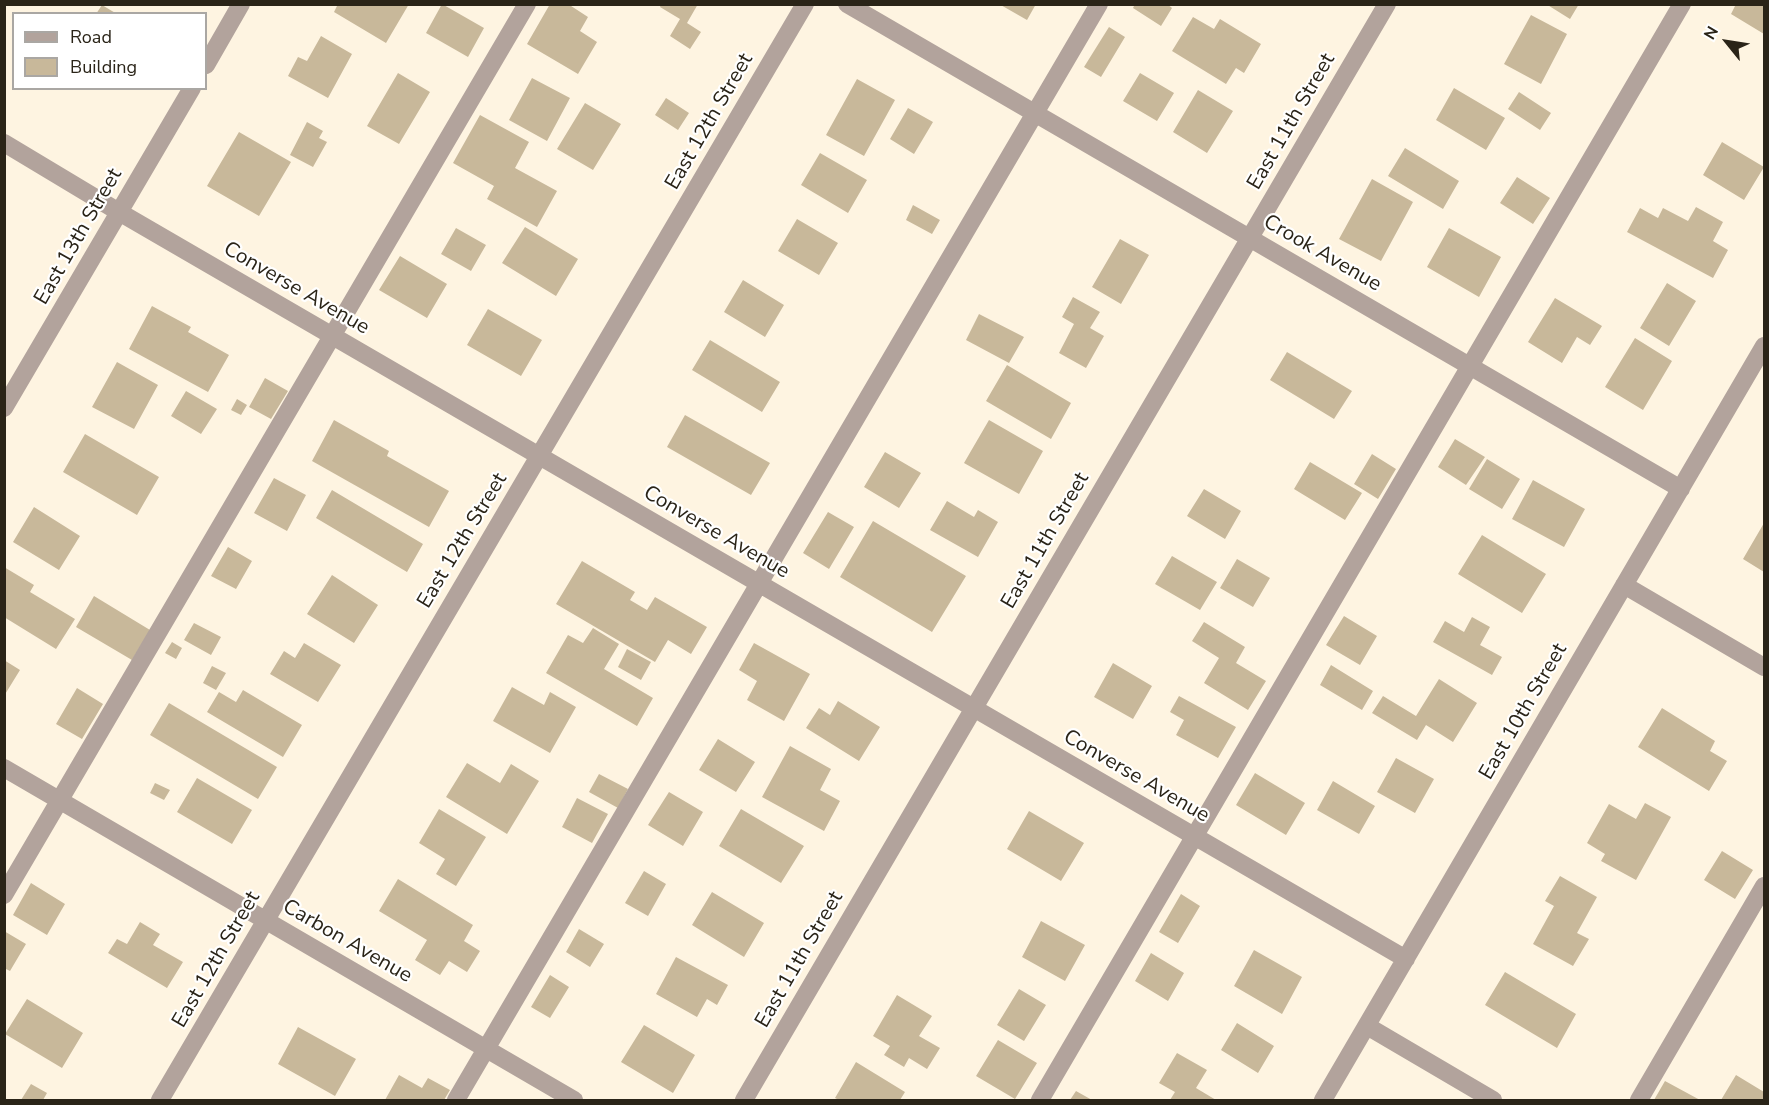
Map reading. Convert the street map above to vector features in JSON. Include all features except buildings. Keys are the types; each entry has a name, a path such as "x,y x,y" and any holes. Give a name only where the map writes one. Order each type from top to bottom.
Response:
{"street":[{"path":"207,63 241,4"},
{"path":"4,895 527,4"},
{"name":"East 12th Street","path":"160,1101 805,4"},
{"name":"Crook Avenue","path":"847,4 1681,489"},
{"path":"456,1101 1098,4"},
{"name":"East 11th Street","path":"744,1101 1387,4"},
{"path":"1040,1101 1682,4"},
{"name":"East 13th Street","path":"4,408 191,90"},
{"name":"Converse Avenue","path":"4,143 332,336 1406,959"},
{"name":"East 10th Street","path":"1323,1101 1764,346"},
{"path":"1624,585 1764,667"},
{"name":"Carbon Avenue","path":"4,768 574,1101"},
{"path":"1639,1101 1764,886"},
{"path":"1367,1026 1493,1101"}]}
